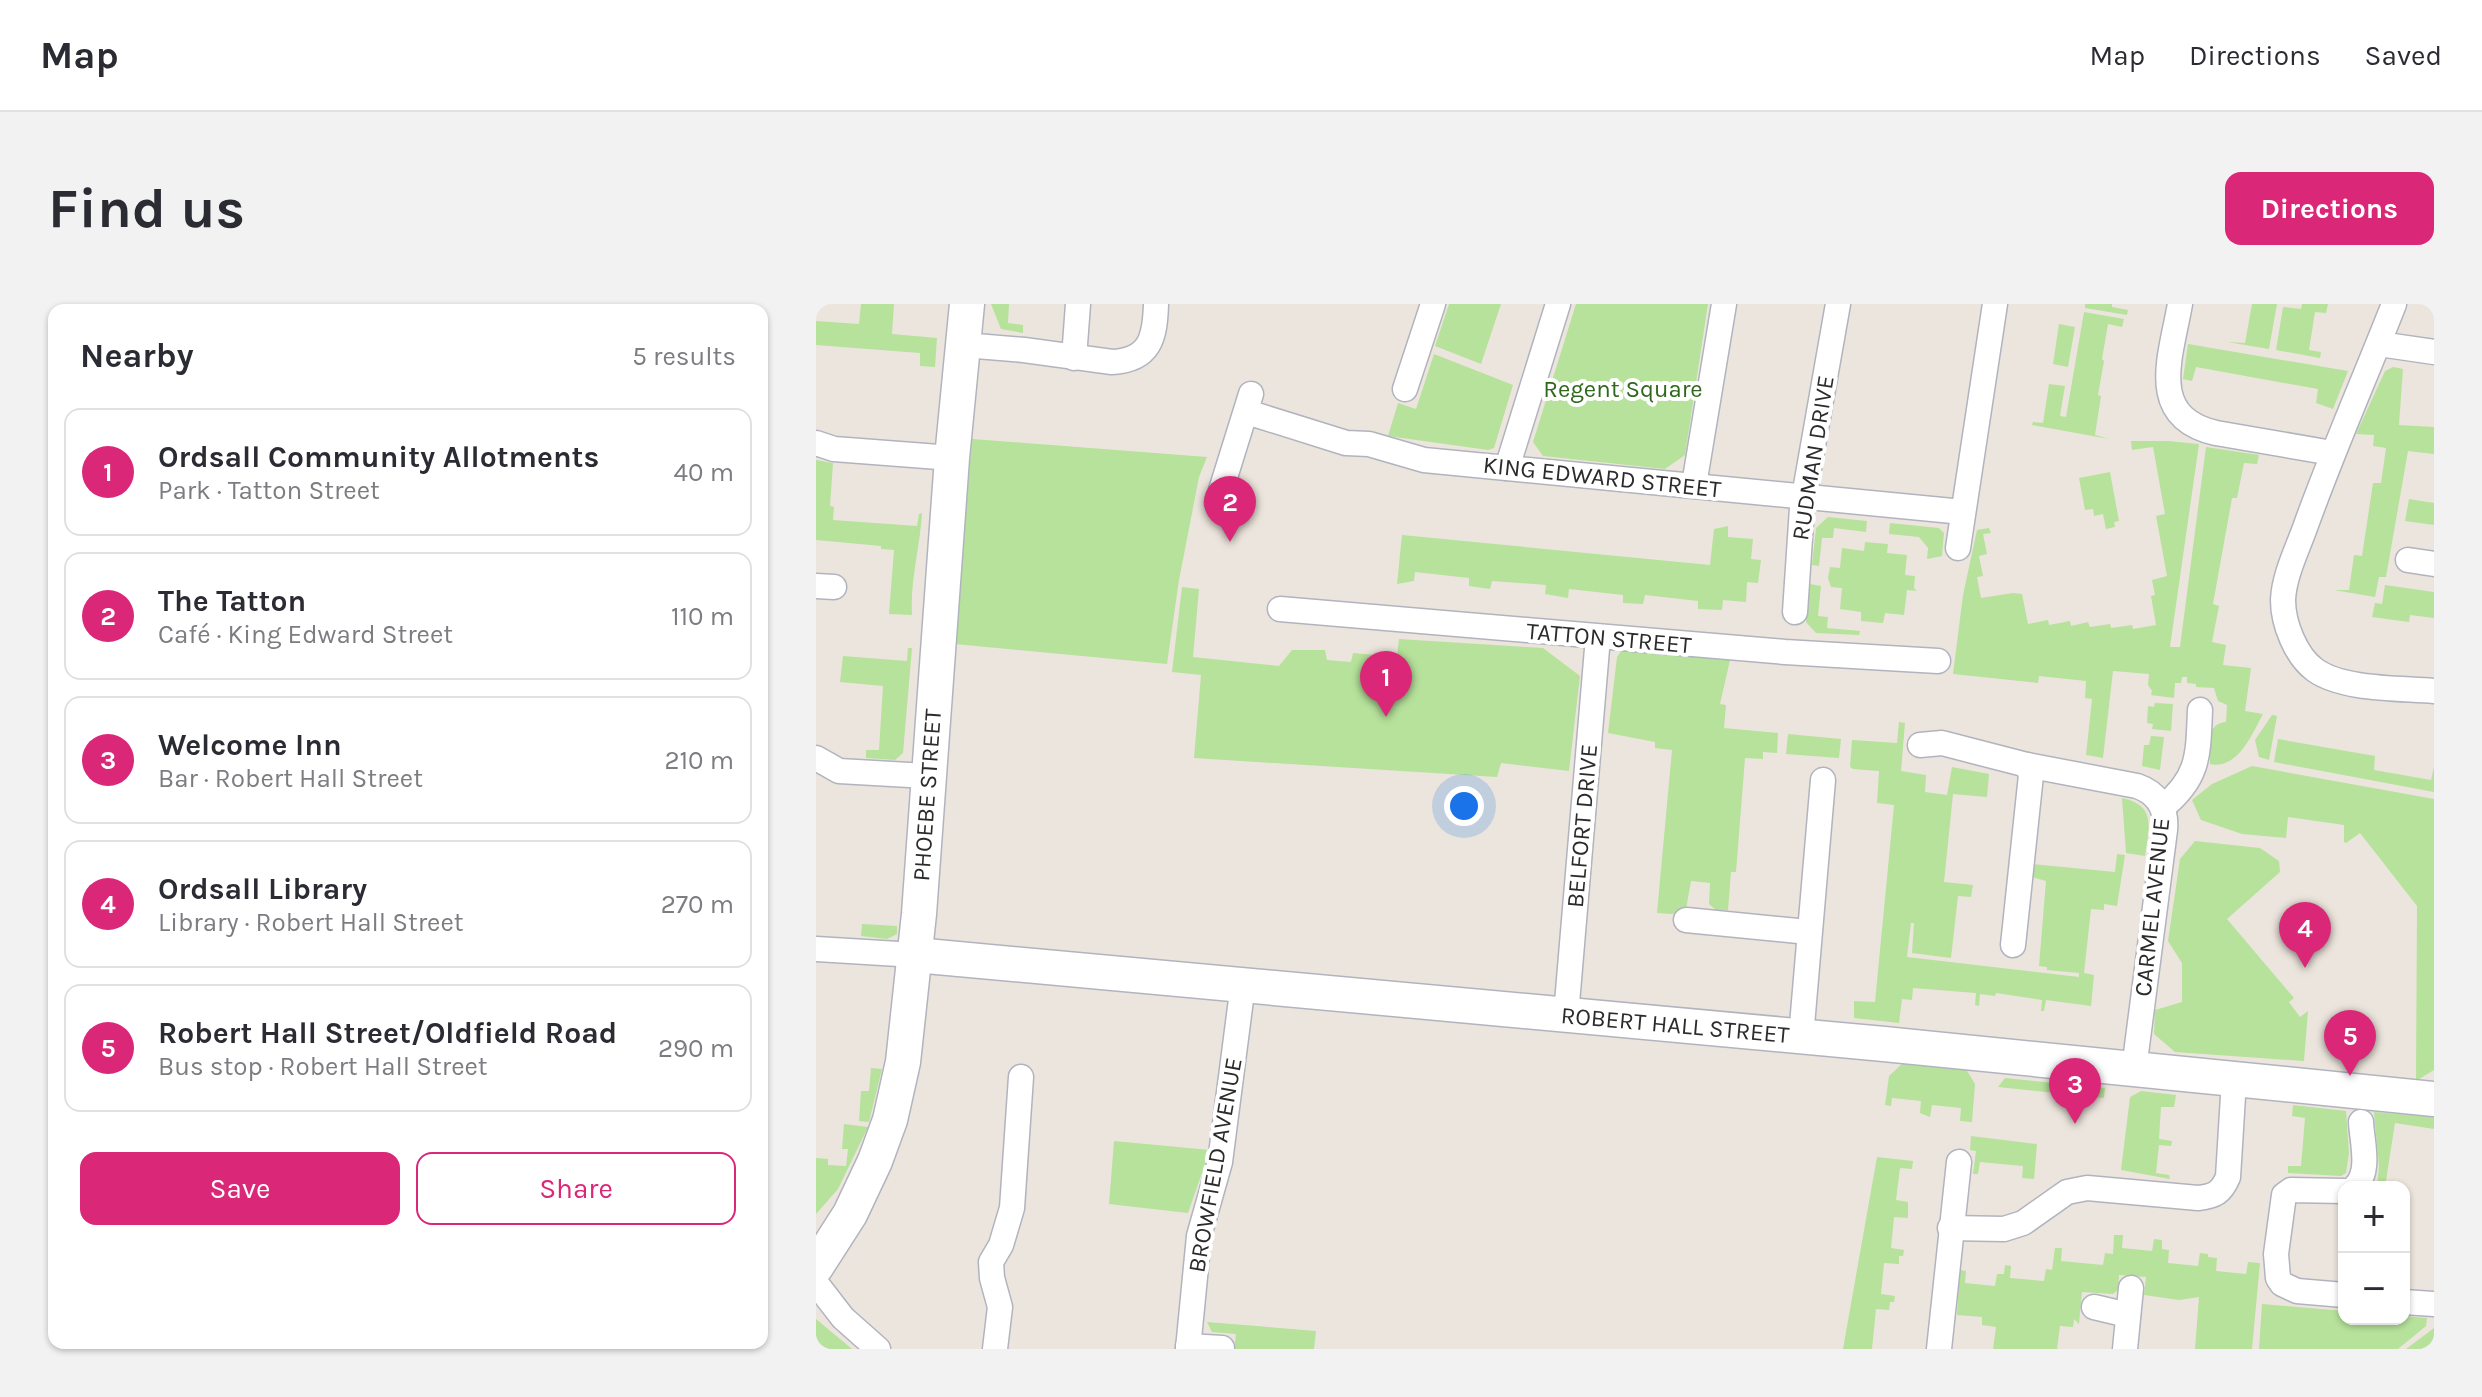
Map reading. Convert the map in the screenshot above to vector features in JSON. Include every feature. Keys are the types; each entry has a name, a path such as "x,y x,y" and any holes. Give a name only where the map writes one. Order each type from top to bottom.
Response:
{"street":[{"name":"PHOEBE STREET","path":"816,1267 850,1214 890,1120 903,1062 915,955 952,458 967,304"},
{"path":"1074,358 1078,304"},
{"path":"964,345 1112,362 1134,358 1144,351 1153,337 1156,304"},
{"path":"1405,389 1433,304"},
{"path":"1507,468 1558,304"},
{"path":"1694,485 1724,304"},
{"name":"RUDMAN DRIVE","path":"1795,612 1804,498 1838,304"},
{"path":"1958,548 1995,304"},
{"path":"2180,304 2168,387 2172,405 2184,420 2216,433 2332,453"},
{"path":"2394,304 2332,453 2285,585 2284,610 2302,657 2325,676 2348,682 2434,691"},
{"path":"2379,344 2434,352"},
{"name":"KING EDWARD STREET","path":"1217,503 1249,403 1346,443 1369,444 1424,460 1963,512"},
{"path":"816,443 834,449 952,458"},
{"path":"2408,560 2434,564"},
{"name":"TATTON STREET","path":"1280,609 1598,637 1938,661"},
{"name":"BELFORT DRIVE","path":"1566,1015 1598,637"},
{"name":"CARMEL AVENUE","path":"2134,1069 2165,830 2163,807 2181,792 2197,764 2200,710"},
{"path":"1920,745 1942,743 2027,765 2137,786 2152,794 2163,807"},
{"path":"816,758 839,771 927,776"},
{"path":"2013,945 2031,775 2027,765"},
{"path":"1801,1037 1823,780"},
{"path":"1686,920 1808,932"},
{"path":"816,949 915,955"},
{"name":"ROBERT HALL STREET","path":"915,955 2434,1099"},
{"name":"BROWFIELD AVENUE","path":"1222,1348 1188,1347 1199,1236 1220,1162 1243,984"},
{"path":"995,1349 1000,1307 991,1262 1001,1245 1012,1208 1007,1110 1021,1077"},
{"path":"1950,1228 2004,1229 2023,1223 2067,1192 2087,1188 2198,1198 2216,1196 2228,1177 2234,1080"},
{"path":"2359,1181 2364,1170 2361,1122"},
{"path":"1939,1349 1959,1162"},
{"path":"2338,1191 2286,1192 2281,1198 2275,1264 2278,1278 2289,1289 2338,1294"},
{"path":"816,1283 843,1318 878,1349"},
{"path":"2125,1349 2131,1288"},
{"path":"2410,1302 2434,1304"},
{"path":"2094,1307 2128,1315"}],"green space":[{"path":"861,304 894,304 892,334 937,338 935,367 920,366 920,353 816,345 816,321 859,324"},
{"path":"991,304 1009,304 1008,323 1023,325 1023,333 1001,329"},
{"path":"1449,304 1501,304 1481,364 1435,346"},
{"name":"Regent Square","path":"1576,304 1708,304 1685,455 1665,469 1543,456 1533,442"},
{"path":"2085,304 2112,304 2112,307 2128,310 2127,315 2085,308"},
{"path":"2252,304 2277,304 2269,349 2227,342 2245,343"},
{"path":"2302,304 2328,304 2326,313 2315,312 2309,350 2321,352 2320,358 2276,350 2283,307 2301,309"},
{"path":"2084,312 2124,319 2122,327 2108,324 2102,359 2095,435 2109,439 2032,425 2033,422 2043,423 2049,384 2065,386 2060,416 2066,417"},
{"path":"2059,324 2075,327 2068,367 2053,364"},
{"path":"2188,344 2348,371 2333,409 2316,403 2318,389 2196,367 2192,381 2183,379"},
{"path":"1434,354 1513,385 1494,448 1488,450 1388,436 1398,403 1416,409"},
{"path":"2393,367 2403,369 2399,425 2434,427 2434,454 2408,451 2386,577 2379,577 2375,597 2334,590 2349,590 2354,555 2362,556 2373,483 2381,483 2386,448 2373,446 2374,435 2356,434 2385,371"},
{"path":"972,439 1207,457 1199,477 1179,580 1167,664 955,644"},
{"path":"2131,441 2199,444 2170,647 2180,647 2206,447 2259,455 2257,464 2244,463 2237,498 2232,498 2213,604 2219,606 2212,642 2226,645 2223,665 2251,668 2245,711 2263,714 2243,749 2229,762 2210,764 2211,732 2214,727 2226,722 2227,705 2218,701 2214,688 2196,687 2196,684 2187,683 2187,677 2182,677 2181,683 2175,683 2174,698 2151,695 2149,674 2113,671 2103,758 2086,755 2092,699 2085,698 2086,681 2039,676 2038,683 1953,674 1963,595 1977,530 1989,528 1991,533 1983,534 1987,554 1979,556 1983,576 1977,577 1981,598 2022,594 2028,624 2048,620 2049,625 2070,621 2071,626 2088,622 2090,627 2132,625 2133,629 2156,625 2151,596 2155,595 2152,580 2167,576 2156,516 2165,514 2153,447 2132,450"},
{"path":"816,460 833,463 830,506 834,507 833,520 917,526 919,514 922,513 912,589 912,615 889,614 894,550 816,540"},
{"path":"2110,472 2119,521 2114,522 2115,527 2106,529 2103,514 2094,516 2093,509 2085,510 2079,478"},
{"path":"2409,499 2434,503 2434,525 2405,521"},
{"path":"1828,517 1867,521 1866,532 1834,528 1833,538 1822,538 1819,566 1812,565 1816,528"},
{"path":"1890,523 1939,528 1944,533 1942,556 1927,559 1928,548 1919,537 1889,534"},
{"path":"1728,526 1728,537 1753,539 1751,559 1761,560 1758,583 1747,582 1746,602 1723,600 1722,610 1698,609 1698,601 1645,595 1643,604 1623,603 1623,595 1569,589 1568,598 1545,594 1546,585 1492,581 1490,589 1469,586 1469,578 1415,572 1414,581 1397,584 1402,535 1710,565 1714,529"},
{"path":"1865,542 1888,544 1887,553 1907,555 1905,575 1915,576 1914,588 1917,591 1907,590 1904,615 1885,613 1883,623 1861,621 1861,612 1840,609 1842,588 1831,587 1828,578 1830,567 1840,568 1842,548 1864,551"},
{"path":"1810,584 1821,586 1818,616 1828,617 1827,628 1860,631 1859,635 1816,633 1806,622"},
{"path":"2385,585 2434,592 2434,618 2410,615 2409,622 2372,617 2375,603 2382,604"},
{"path":"1182,587 1199,589 1193,657 1279,666 1292,650 1325,650 1327,660 1351,662 1353,653 1397,657 1399,639 1543,648 1580,676 1569,771 1501,763 1497,777 1194,758 1201,675 1172,672"},
{"path":"908,648 912,648 903,753 895,760 866,758 866,750 879,750 883,686 840,682 843,656 907,661"},
{"path":"1621,651 1730,660 1720,704 1726,705 1724,728 1778,733 1777,753 1763,752 1763,759 1745,758 1736,872 1731,872 1728,910 1716,910 1709,904 1710,883 1691,881 1686,909 1672,914 1657,913 1672,750 1655,748 1655,742 1608,733 1617,657"},
{"path":"2155,703 2173,704 2171,731 2152,729 2153,724 2147,723 2148,706 2154,707"},
{"path":"2272,715 2277,716 2269,760 2259,757 2255,740"},
{"path":"1899,722 1905,723 1901,771 1926,775 1925,792 1947,795 1952,767 1989,774 1987,797 1953,794 1944,882 1973,885 1971,897 1958,896 1951,958 1912,953 1914,923 1911,923 1907,957 2079,977 2079,973 2047,970 2047,967 2039,966 2046,881 2032,877 2031,864 2115,872 2117,854 2125,855 2117,906 2104,904 2104,910 2091,909 2084,973 2094,975 2091,1006 2046,1000 2044,1011 2041,1011 2042,1000 1996,993 1995,996 1980,994 1979,1006 1975,1005 1976,993 1913,988 1912,1000 1902,999 1899,1023 1854,1018 1854,1001 1875,1002 1894,805 1877,803 1879,771 1850,767 1852,740 1897,743"},
{"path":"1788,734 1841,739 1839,758 1786,754"},
{"path":"2151,736 2164,737 2160,770 2142,766 2144,745 2149,745"},
{"path":"2278,739 2375,756 2374,770 2431,780 2434,767 2434,792 2274,762"},
{"path":"2252,766 2434,799 2434,1070 2416,1081 2417,906 2360,833 2344,842 2344,825 2288,817 2286,838 2242,834 2201,820 2192,800 2212,784"},
{"path":"2122,798 2133,801 2146,812 2149,828 2145,856 2126,853"},
{"path":"2195,841 2260,848 2279,861 2280,872 2227,919 2294,998 2289,1002 2300,1017 2308,1011 2304,1061 2175,1052 2154,1034 2155,1010 2182,1002 2182,963 2168,941 2180,859"},
{"path":"862,924 897,926 897,934 887,939 861,936"},
{"path":"1903,1063 1966,1069 1975,1084 1972,1122 1960,1121 1961,1108 1932,1105 1930,1117 1920,1113 1921,1101 1892,1098 1891,1106 1885,1105 1889,1076"},
{"path":"871,1068 882,1069 869,1122 859,1121 861,1091 869,1091"},
{"path":"2005,1078 2105,1088 2104,1098 1998,1087"},
{"path":"2141,1091 2176,1095 2174,1107 2161,1107 2159,1139 2172,1141 2171,1146 2159,1145 2156,1173 2169,1175 2170,1179 2121,1170 2130,1097"},
{"path":"2293,1105 2346,1111 2349,1153 2346,1173 2341,1176 2288,1173 2288,1166 2301,1166 2305,1118 2292,1116"},
{"path":"2374,1112 2434,1117 2434,1129 2395,1123 2386,1181 2378,1181"},
{"path":"844,1124 868,1127 838,1189 816,1214 816,1158 828,1159 828,1165 846,1166 848,1149 842,1149"},
{"path":"1971,1136 2037,1144 2034,1179 2022,1178 2023,1166 1980,1162 1978,1174 1973,1174 1976,1151 1970,1150"},
{"path":"1114,1141 1210,1150 1188,1213 1109,1204"},
{"path":"1877,1157 1913,1161 1912,1169 1900,1168 1896,1200 1908,1202 1908,1218 1894,1217 1891,1248 1904,1250 1903,1256 1899,1256 1899,1264 1884,1263 1881,1294 1895,1296 1889,1310 1876,1309 1872,1349 1843,1349"},
{"path":"2114,1235 2123,1235 2122,1248 2152,1251 2154,1239 2162,1240 2162,1249 2169,1250 2168,1263 2198,1266 2200,1253 2208,1254 2208,1257 2217,1258 2216,1271 2246,1274 2248,1262 2260,1263 2252,1349 2195,1349 2199,1297 2179,1300 2144,1295 2146,1277 2119,1275 2118,1290 2113,1294 2082,1292 2079,1324 2074,1319 2073,1327 2060,1326 2057,1349 1993,1349 1996,1327 1982,1325 1982,1317 1957,1315 1960,1270 1966,1271 1965,1283 1995,1286 1997,1274 2004,1274 2005,1265 2011,1266 2010,1278 2044,1281 2046,1269 2052,1270 2055,1248 2062,1248 2061,1261 2103,1265 2105,1253 2113,1254"},
{"path":"2262,1304 2338,1310 2338,1325 2410,1325 2410,1317 2427,1318 2426,1326 2398,1349 2259,1349"},
{"path":"816,1319 852,1349 816,1349"},
{"path":"1207,1322 1316,1331 1314,1349 1234,1349 1236,1334 1212,1332"},
{"path":"2434,1328 2434,1349 2406,1349"}],"place":[{"name":"The Tatton","path":"1230,542"},
{"name":"Ordsall Community Allotments","path":"1386,717"},
{"name":"Ordsall Library","path":"2305,968"},
{"name":"Robert Hall Street/Oldfield Road","path":"2350,1076"},
{"name":"Welcome Inn","path":"2075,1124"}]}
